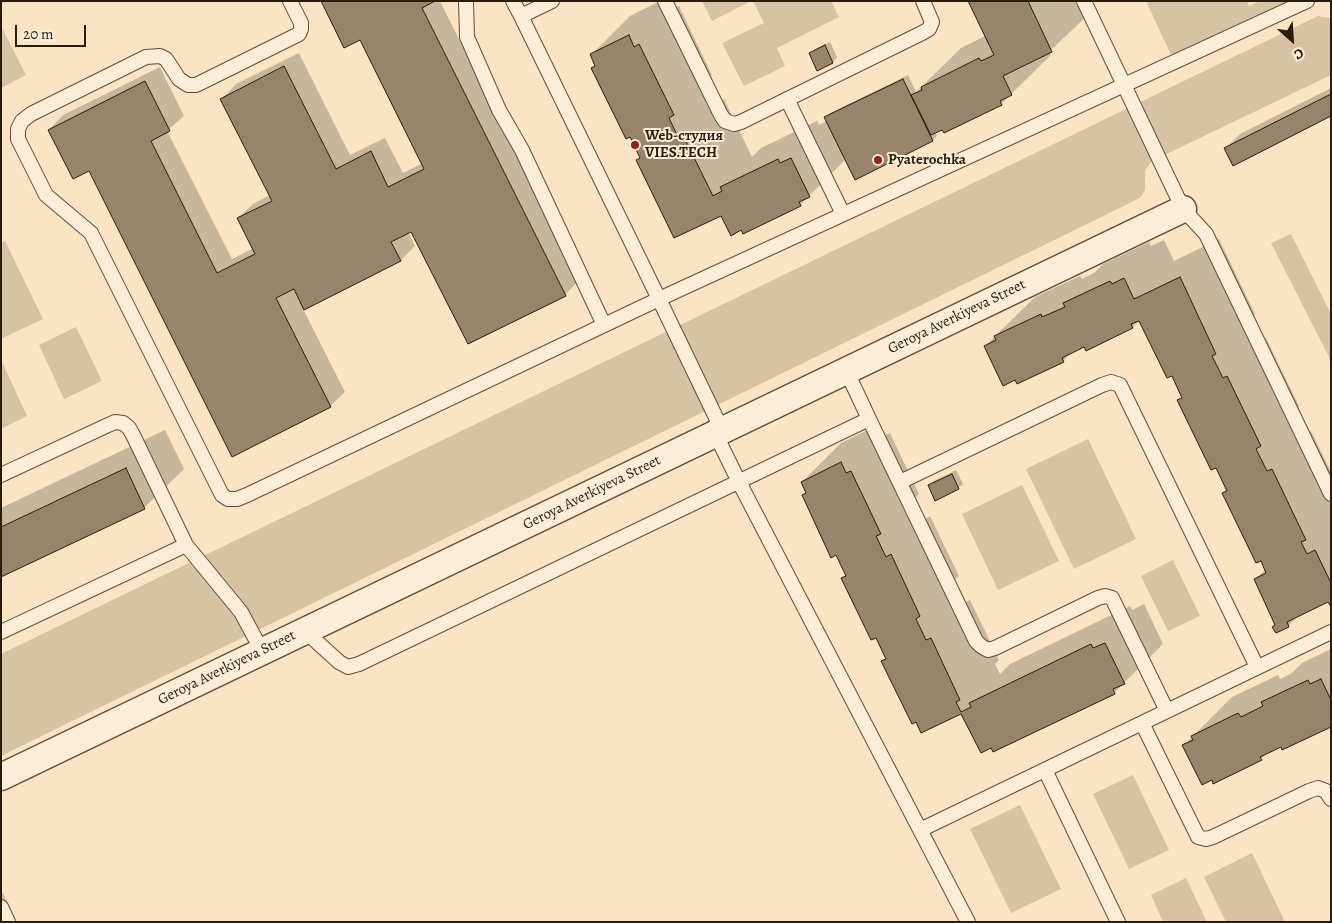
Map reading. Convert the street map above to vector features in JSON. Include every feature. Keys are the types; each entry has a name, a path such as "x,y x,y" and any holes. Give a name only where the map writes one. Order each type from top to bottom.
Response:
{"street":[{"name":"Geroya Averkiyeva Street","path":"1,777 1183,209"}],"lane":[{"path":"290,1 301,23 299,34 196,85 188,85 179,79 166,59 160,56 146,57 32,114 22,120 18,129 18,139 46,195 91,233 222,494 228,499 237,499 247,495 659,299 1307,1"},
{"path":"466,1 467,37 499,110 522,150 604,325"},
{"path":"513,1 659,299 719,432 738,482 968,922"},
{"path":"521,16 552,1"},
{"path":"665,1 725,121 734,124 929,29 932,22 923,1"},
{"path":"1084,1 1183,209 1206,234 1331,494"},
{"path":"787,99 843,214"},
{"path":"846,370 976,641 988,650 995,648 1098,598 1105,596 1112,598 1167,711"},
{"path":"900,482 1102,385 1111,382 1120,385 1257,667"},
{"path":"305,631 339,662 348,667 359,664 869,419"},
{"path":"1,475 115,422 123,423 134,435 186,545 241,612 262,651"},
{"path":"1,632 186,545"},
{"path":"920,830 1331,632"},
{"path":"1142,723 1198,837 1206,839 1213,837 1318,788 1326,791 1331,799"},
{"path":"1045,770 1118,922"},
{"path":"1,907 8,922"}],"shaded area":[{"path":"702,1 751,1 712,21"},
{"path":"753,1 831,1 839,17 777,48 785,66 744,86 722,43 764,23"},
{"path":"1146,1 1247,1 1249,6 1260,1 1290,1 1171,55"},
{"path":"1318,16 1331,18 1331,75 1152,161 1145,170 1145,190 1140,198 1,756 1,654"},
{"path":"1,26 26,75 1,88"},
{"path":"1291,234 1331,314 1331,368 1329,357 1271,243"},
{"path":"5,241 43,319 1,339 1,243"},
{"path":"76,327 102,381 64,399 39,345"},
{"path":"1,363 27,416 1,429"},
{"path":"1088,439 1136,539 1074,569 1026,469"},
{"path":"1022,485 1059,561 998,590 962,514"},
{"path":"1173,560 1200,616 1168,631 1141,576"},
{"path":"1133,775 1169,850 1129,869 1093,794"},
{"path":"1020,805 1061,889 1011,913 970,829"},
{"path":"1252,853 1285,922 1226,922 1204,877"},
{"path":"1186,878 1207,922 1163,922 1151,895"}],"building":[{"path":"321,1 435,1 422,8 566,296 468,344 411,232 391,242 401,261 304,310 294,289 276,298 331,407 232,457 89,171 73,179 48,130 145,81 170,131 151,141 217,273 255,254 237,218 272,201 220,99 284,66 336,169 371,151 388,187 424,169 360,40 344,48"},
{"path":"968,1 1028,1 1052,52 1003,76 1012,95 1000,101 1002,105 944,133 942,130 931,135 911,95 922,90 921,87 979,58 981,61 994,55"},
{"path":"629,35 634,47 639,44 674,115 669,118 679,139 684,137 713,196 722,191 720,187 778,159 780,163 791,158 810,197 799,202 801,206 743,234 741,230 731,236 721,216 674,238 636,160 640,158 630,137 626,139 591,68 595,66 590,54"},
{"path":"825,45 833,63 817,71 809,53"},
{"path":"903,79 933,141 855,180 824,117"},
{"path":"1331,94 1331,116 1233,166 1224,148"},
{"path":"1180,277 1216,354 1212,356 1223,378 1227,376 1261,446 1256,449 1267,471 1272,469 1306,540 1301,542 1307,554 1315,550 1331,583 1331,607 1328,602 1287,622 1289,627 1276,633 1272,627 1275,625 1254,579 1266,573 1261,561 1256,563 1222,493 1227,491 1216,468 1211,470 1177,400 1182,398 1172,376 1167,378 1139,321 1131,324 1133,328 1086,351 1084,347 1062,358 1064,362 1017,384 1015,380 1003,386 984,346 996,340 994,336 1041,314 1042,317 1065,307 1063,303 1110,281 1112,284 1124,278 1134,299"},
{"path":"841,462 846,473 851,471 881,534 876,536 886,557 891,554 920,616 916,619 926,640 931,638 960,700 956,702 961,712 971,707 969,703 1091,644 1093,648 1105,643 1125,684 1113,689 1115,694 993,752 991,748 981,753 961,714 921,733 916,722 912,724 881,661 886,659 876,638 871,640 841,578 846,576 836,555 831,558 802,495 806,493 801,482"},
{"path":"126,468 145,509 1,577 1,527"},
{"path":"952,474 959,489 935,501 928,485"},
{"path":"1321,679 1331,700 1331,727 1282,750 1281,747 1260,757 1262,760 1213,784 1212,780 1202,785 1182,745 1193,740 1191,736 1238,713 1241,717 1263,706 1261,702 1308,680 1310,684"}],"place":[{"name":"Web-студия VIES.TECH","path":"635,145"},
{"name":"Pyaterochka","path":"878,160"}]}
